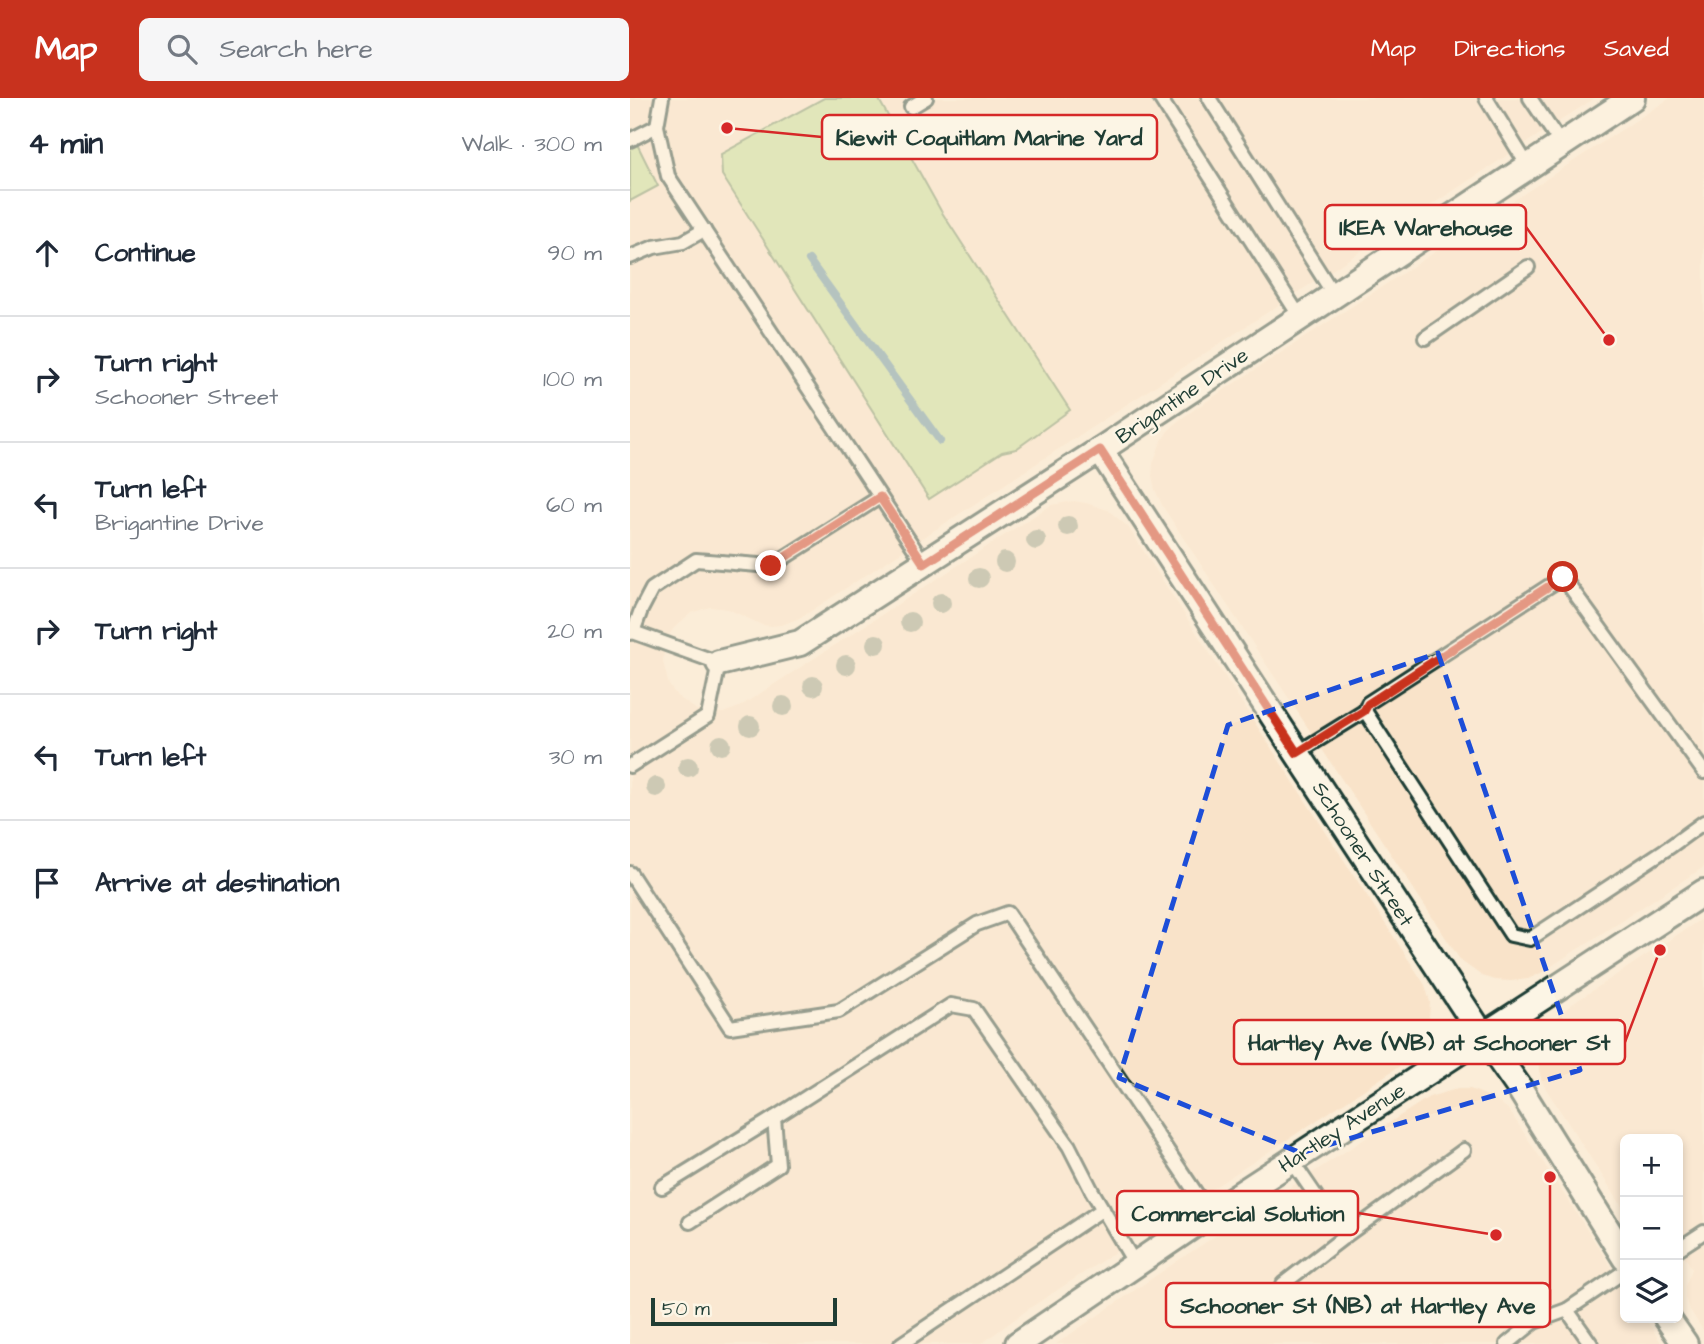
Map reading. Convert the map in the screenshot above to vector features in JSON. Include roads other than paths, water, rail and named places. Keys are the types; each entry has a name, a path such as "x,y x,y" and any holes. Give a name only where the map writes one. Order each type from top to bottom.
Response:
{"street":[{"name":"Brigantine Drive","path":"719,663 800,643 1100,450 1632,98"},
{"name":"Schooner Street","path":"1100,450 1518,1086 1620,1250"},
{"name":"Hartley Avenue","path":"1018,1344 1210,1214 1704,892"},
{"path":"1670,1323 1685,1344"}],"lane":[{"path":"662,98 657,126 668,176 924,564"},
{"path":"911,107 926,98"},
{"path":"1160,98 1300,317"},
{"path":"1209,98 1334,295"},
{"path":"1486,98 1528,166"},
{"path":"1530,98 1560,144"},
{"path":"630,140 657,126"},
{"path":"630,257 654,247 683,242 704,230"},
{"path":"1425,338 1528,267"},
{"path":"630,766 708,716 719,663 631,632 652,589 696,560 771,566 880,497"},
{"path":"1297,753 1563,577 1704,772"},
{"path":"1364,711 1511,935 1530,939 1704,822"},
{"path":"630,873 730,1027 839,1010 976,924 1008,913 1210,1214"},
{"path":"662,1187 951,1005 974,1009 1069,1146 1135,1264"},
{"path":"690,1222 778,1165 774,1118"},
{"path":"1283,1284 1464,1150"},
{"path":"1292,1161 1344,1237"},
{"path":"901,1344 1103,1209"},
{"path":"1683,1246 1704,1232"},
{"path":"1507,1344 1534,1322 1567,1310 1620,1275"},
{"path":"1567,1310 1591,1344"}],"waterway":[{"path":"809,260 940,441"}],"place":[{"name":"Kiewit Coquitlam Marine Yard","path":"727,128"},
{"name":"IKEA Warehouse","path":"1609,340"},
{"name":"Hartley Ave (WB) at Schooner St","path":"1660,950"},
{"name":"Schooner St (NB) at Hartley Ave","path":"1550,1177"},
{"name":"Commercial Solution","path":"1496,1235"}]}
